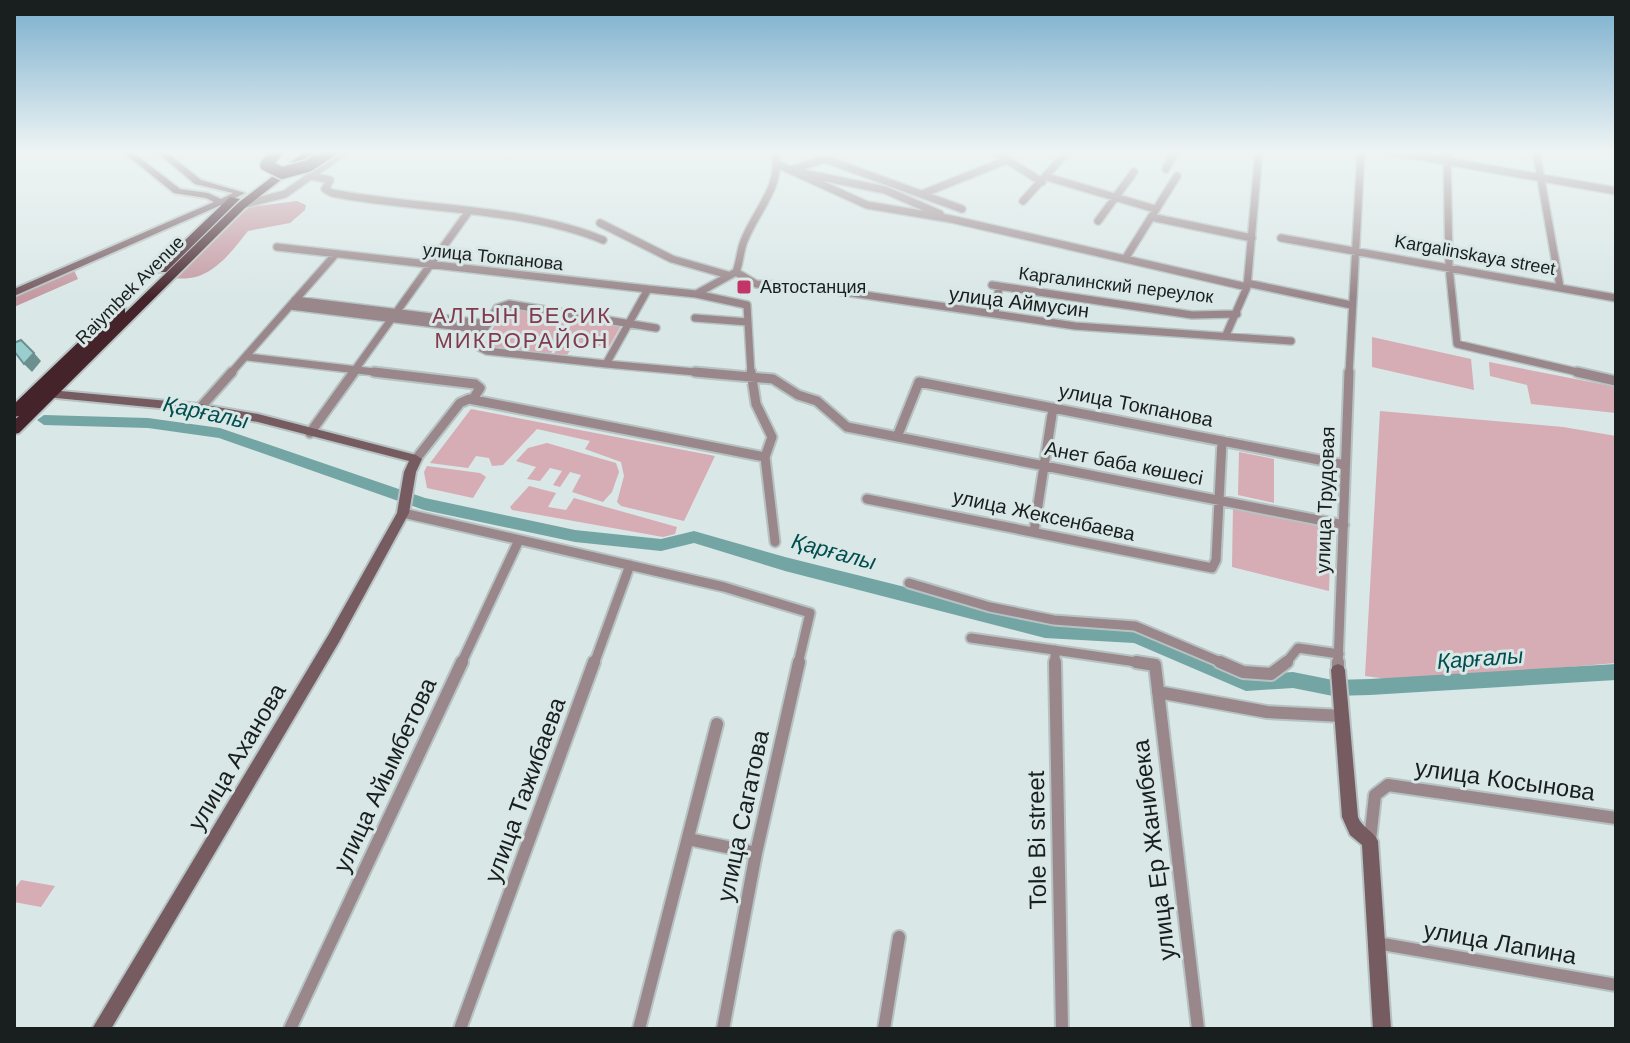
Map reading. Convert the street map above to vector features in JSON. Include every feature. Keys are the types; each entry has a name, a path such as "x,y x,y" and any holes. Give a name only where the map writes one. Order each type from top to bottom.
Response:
{"highway":[{"name":"Raiymbek Avenue","path":"14,429 232,201"},
{"name":"Raiymbek Avenue","path":"14,412 232,201"}],"street":[{"path":"226,200 232,201"},
{"path":"14,293 232,201 242,200"},
{"path":"367,200 572,227 603,240"},
{"path":"696,294 732,274 742,246 766,200"},
{"path":"855,200 867,205 951,219 1125,259 1351,305"},
{"path":"907,200 951,219"},
{"path":"937,200 962,209"},
{"path":"1098,221 1113,200"},
{"path":"1121,200 1153,213 1252,238"},
{"path":"1125,259 1162,200"},
{"path":"1226,335 1247,285 1255,200"},
{"name":"улица Трудовая","path":"1358,200 1338,670 1350,817 1355,830 1370,841"},
{"path":"1448,200 1449,267 1457,344 1616,381"},
{"path":"1546,200 1560,287"},
{"path":"310,433 469,211"},
{"name":"улица Аймусин","path":"600,223 672,259 732,274 756,284 811,287 1124,331 1291,341"},
{"name":"Kargalinskaya street","path":"1281,238 1616,298"},
{"name":"улица Токпанова","path":"277,247 334,256 696,294 745,303 748,322"},
{"path":"200,408 334,256"},
{"name":"Каргалинский переулок","path":"995,314 995,286 1192,315 1237,314"},
{"path":"607,362 647,291"},
{"path":"293,303 486,327 497,308 510,304 656,328"},
{"path":"695,318 748,322 751,378 756,404 772,437 765,457 775,542"},
{"name":"Анет баба көшесі","path":"486,327 475,345 479,349 773,379 798,395 817,401 847,427 1344,525"},
{"path":"248,357 474,384 480,388 473,399"},
{"name":"улица Токпанова","path":"897,437 919,382 1345,465"},
{"path":"50,394 200,408 258,418 416,459"},
{"path":"630,565 519,540 405,503 416,459 460,403 473,399 765,457"},
{"path":"1034,531 1053,408"},
{"path":"1221,501 1222,441"},
{"name":"улица Жексенбаева","path":"867,499 1212,568 1216,564 1221,501"},
{"name":"улица Аханова","path":"101,1029 334,638 405,503"},
{"name":"улица Айымбетова","path":"290,1029 519,540"},
{"name":"улица Сагатова","path":"630,565 810,613 756,853 723,1029"},
{"name":"улица Тажибаева","path":"460,1029 630,565"},
{"path":"909,583 990,607 1054,620 1135,626 1243,672 1271,674 1281,670 1298,648 1339,654"},
{"path":"971,638 1055,650"},
{"name":"улица Ер Жанибека","path":"1055,650 1155,665 1198,1029"},
{"name":"Tole Bi street","path":"1055,650 1062,1029"},
{"path":"1158,692 1267,712 1343,716"},
{"path":"639,1029 717,724"},
{"name":"улица Косынова","path":"1370,841 1375,795 1388,785 1616,818"},
{"path":"688,839 756,853"},
{"path":"1370,841 1382,1029"},
{"path":"884,1029 899,937"},
{"name":"улица Лапина","path":"1377,943 1616,985"}],"shaded area":[{"path":"297,201 306,205 305,210 290,223 248,231 226,258 208,272 175,278 249,207"},
{"path":"74,270 78,279 14,307 14,297"},
{"path":"516,305 574,314 550,355 484,345 503,309"},
{"path":"575,317 622,324 609,347 575,343 567,355 554,354"},
{"path":"1372,337 1471,359 1474,390 1372,367"},
{"path":"1489,362 1616,387 1616,413 1531,404 1527,385 1490,376"},
{"path":"471,409 715,456 684,521 621,506 617,502 624,476 621,462 585,449 590,441 537,429 503,465 492,466 489,458 476,456 468,468 430,463"},
{"path":"1380,411 1563,427 1616,436 1616,663 1403,681 1365,676"},
{"path":"547,443 616,463 619,472 612,492 603,502 572,492 581,475 570,472 560,487 553,485 562,471 550,468 540,481 527,479 536,467 516,461 528,448"},
{"path":"1239,452 1274,459 1274,503 1238,495"},
{"path":"427,466 480,473 486,477 473,498 427,488 424,472"},
{"path":"529,486 556,493 548,507 566,510 574,498 677,527 675,534 663,537 512,510 510,507"},
{"path":"1233,506 1331,527 1329,591 1232,567"},
{"path":"21,880 55,886 41,907 14,902 14,890"}],"building":[{"path":"21,340 34,353 24,364 14,351 14,343"}],"waterway":[{"name":"Қарғалы","path":"44,420 148,423 220,433 424,504 575,536 661,545 694,537 785,564 1045,630 1135,635 1246,683 1293,680 1333,688 1370,687 1616,672"}],"place":[{"name":"Автостанция","path":"744,287"}],"district":[{"name":"АЛТЫН БЕСИК МИКРОРАЙОН","path":"522,328"}]}
